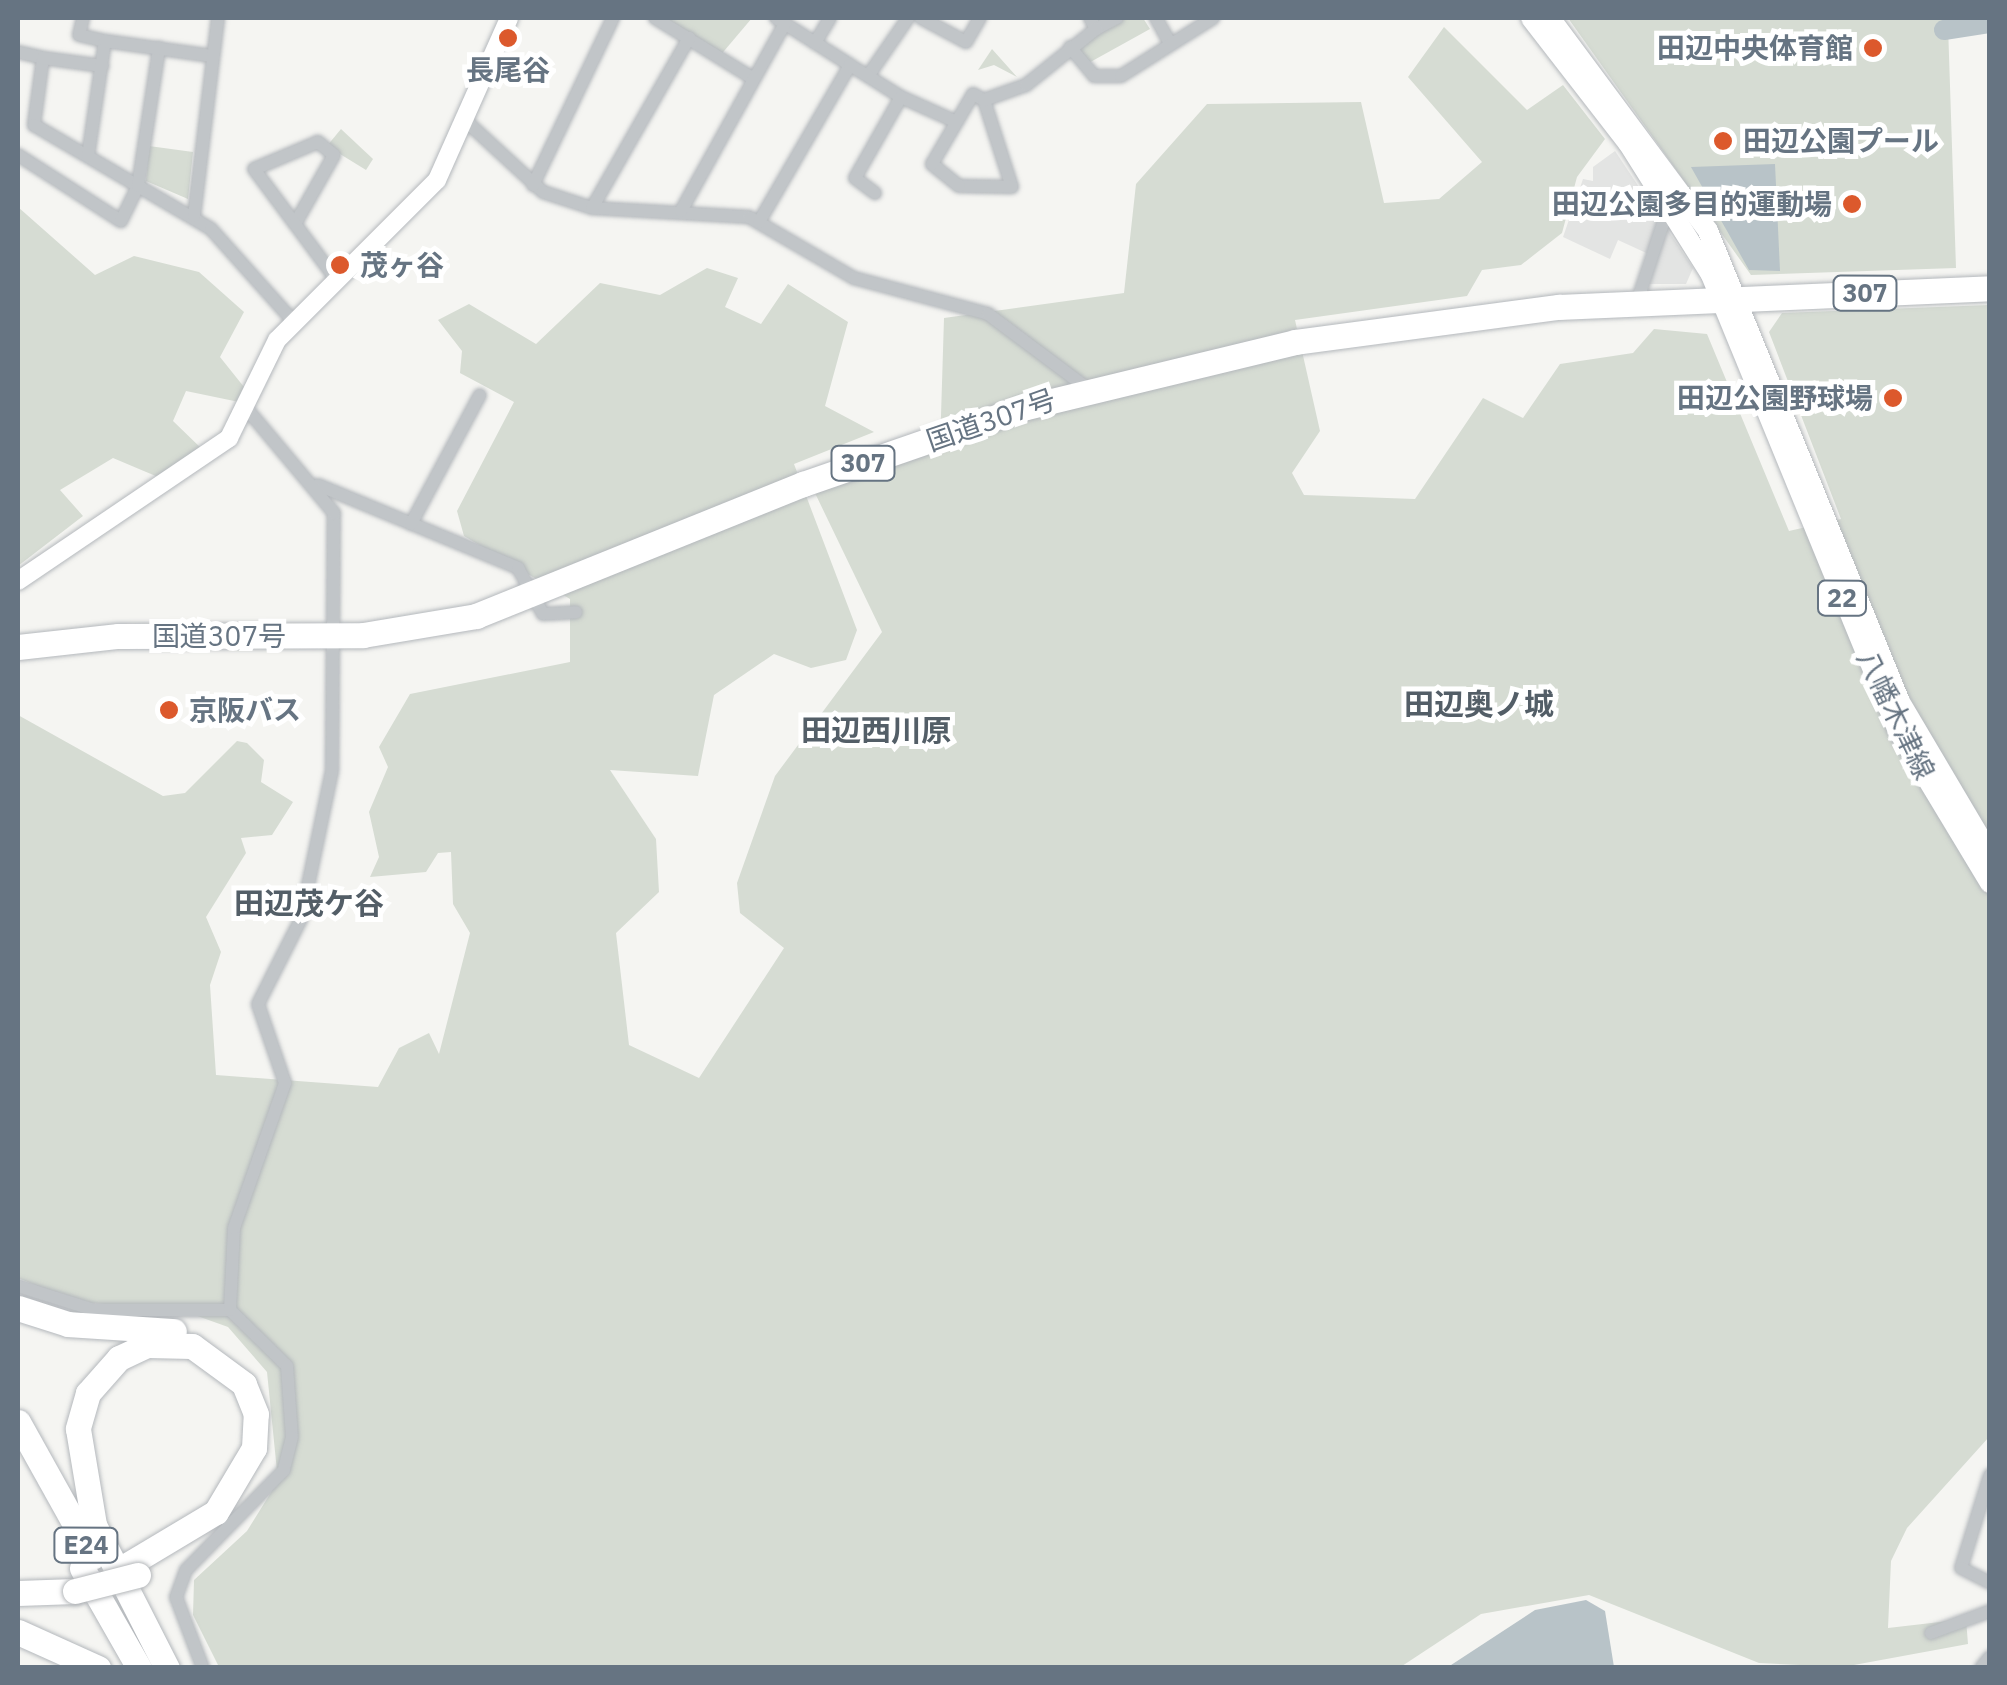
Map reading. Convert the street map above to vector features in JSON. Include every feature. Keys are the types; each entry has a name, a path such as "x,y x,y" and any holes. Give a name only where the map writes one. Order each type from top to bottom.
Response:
{"highway":[{"name":"国道307号","path":"18,646 118,636 330,637 416,629 532,598 803,484 1086,388 1388,326 1637,302 1990,288"},
{"path":"18,1308 68,1324 195,1333 234,1355 259,1389 268,1434 252,1486 208,1534 133,1570 18,1593"},
{"path":"133,1570 216,1512 254,1448 256,1414 244,1384 192,1346 148,1346 120,1358 88,1393 78,1430 94,1525 168,1668"},
{"name":"E24","path":"18,1422 157,1668"},
{"name":"E24","path":"18,1457 139,1668"},
{"path":"18,1582 73,1585"},
{"path":"18,1632 98,1668"}],"main road":[{"name":"八幡木津線","path":"1531,18 1670,202 1731,300 1897,729 1990,883"},
{"name":"八幡木津線","path":"1550,18 1689,200 1900,702 1990,854"}],"street":[{"path":"82,18 79,36 212,56"},
{"path":"194,216 218,18"},
{"path":"18,581 72,537 195,466 247,409 293,321 338,282 437,180 509,18"},
{"path":"533,184 613,18"},
{"path":"655,18 754,79"},
{"path":"815,43 830,18"},
{"path":"868,76 908,18"},
{"path":"921,18 966,42 980,18"},
{"path":"984,100 1026,84 1093,23 1118,18"},
{"path":"1156,18 1169,41"},
{"path":"1070,47 1094,76 1121,76 1169,41 1213,18"},
{"path":"680,211 754,79 781,20 901,97 957,122"},
{"path":"592,208 689,38"},
{"path":"88,156 106,41"},
{"path":"18,155 121,221 138,186 158,48"},
{"path":"18,52 102,66"},
{"path":"43,58 34,125 194,216 293,321"},
{"path":"759,222 850,65"},
{"path":"973,94 984,100 1012,187 959,186 932,164 973,94"},
{"path":"875,192 855,178 901,97"},
{"path":"466,121 533,184 592,208 680,211 759,222 842,273 988,314 1086,388"},
{"path":"295,224 334,155 318,142 254,169 338,282"},
{"path":"1637,302 1670,202"},
{"path":"411,524 480,395"},
{"path":"230,1310 234,1228 284,1083 258,1004 301,920 328,806 334,512 318,485 247,409"},
{"path":"318,485 518,568 543,614 576,612"},
{"path":"18,1286 94,1310 230,1310 287,1366 292,1437 284,1470 260,1502 186,1570 176,1597 181,1630 203,1668"},
{"path":"1990,1476 1962,1568 1990,1582"},
{"path":"1931,1633 1990,1612"},
{"path":"1981,1668 1990,1657"}],"shaded area":[{"path":"655,18 752,18 719,57"},
{"path":"1117,18 1143,18 1150,29 1085,65 1070,47"},
{"path":"1568,18 1989,18 1948,25 1956,268 1751,275"},
{"path":"1444,27 1527,110 1563,85 1605,139 1577,177 1562,233 1521,265 1482,270 1467,296 1295,320 1320,431 1292,473 1304,495 1415,499 1483,398 1523,418 1560,364 1633,353 1654,329 1707,334 1789,531 1841,519 1769,332 1782,313 1989,305 1989,1437 1907,1528 1891,1561 1888,1628 1966,1619 1968,1644 1843,1667 1759,1663 1589,1595 1481,1614 1399,1668 219,1667 193,1615 194,1580 247,1531 278,1481 267,1372 228,1327 178,1309 76,1302 18,1278 18,715 163,796 185,793 237,741 247,743 264,760 261,782 293,802 272,835 241,838 246,853 206,917 221,952 210,985 216,1075 378,1087 399,1048 429,1033 439,1054 470,933 453,904 451,852 438,853 426,872 370,877 379,857 369,812 388,767 379,747 410,694 570,662 570,599 464,536 457,511 514,402 460,373 462,351 438,320 469,304 536,344 600,283 660,295 707,268 738,278 725,307 761,324 788,284 848,322 825,406 874,432 794,464 857,630 846,660 811,668 774,654 714,695 698,776 610,770 656,839 659,892 616,933 629,1045 699,1078 784,948 740,913 737,883 775,776 882,632 814,491 940,448 944,318 1124,293 1136,184 1207,104 1361,102 1384,203 1439,199 1482,162 1408,77"},
{"path":"992,49 1017,77 994,65 978,70"},
{"path":"341,129 373,159 366,170 327,146"},
{"path":"149,146 193,152 188,199 146,181"},
{"path":"1615,151 1693,268 1686,284 1643,284 1655,257 1618,240 1610,259 1563,237 1583,179 1593,181 1593,167"},
{"path":"1775,164 1780,271 1749,270 1691,167"},
{"path":"18,207 95,275 134,256 199,272 244,312 220,357 244,387 239,402 186,391 173,421 203,450 158,477 113,458 60,490 83,516 18,566"},
{"path":"1586,1600 1605,1611 1614,1667 1448,1667 1535,1610"}],"waterway":[{"path":"1944,30 1990,23"}],"place":[{"name":"長尾谷","path":"508,38"},
{"name":"田辺中央体育館","path":"1873,48"},
{"name":"田辺公園プール","path":"1723,141"},
{"name":"田辺公園多目的運動場","path":"1852,204"},
{"name":"茂ヶ谷","path":"340,265"},
{"name":"田辺公園野球場","path":"1893,398"},
{"name":"京阪バス","path":"169,710"}],"district":[{"name":"田辺奥ノ城","path":"1479,704"},
{"name":"田辺西川原","path":"876,730"},
{"name":"田辺茂ケ谷","path":"309,903"}]}
